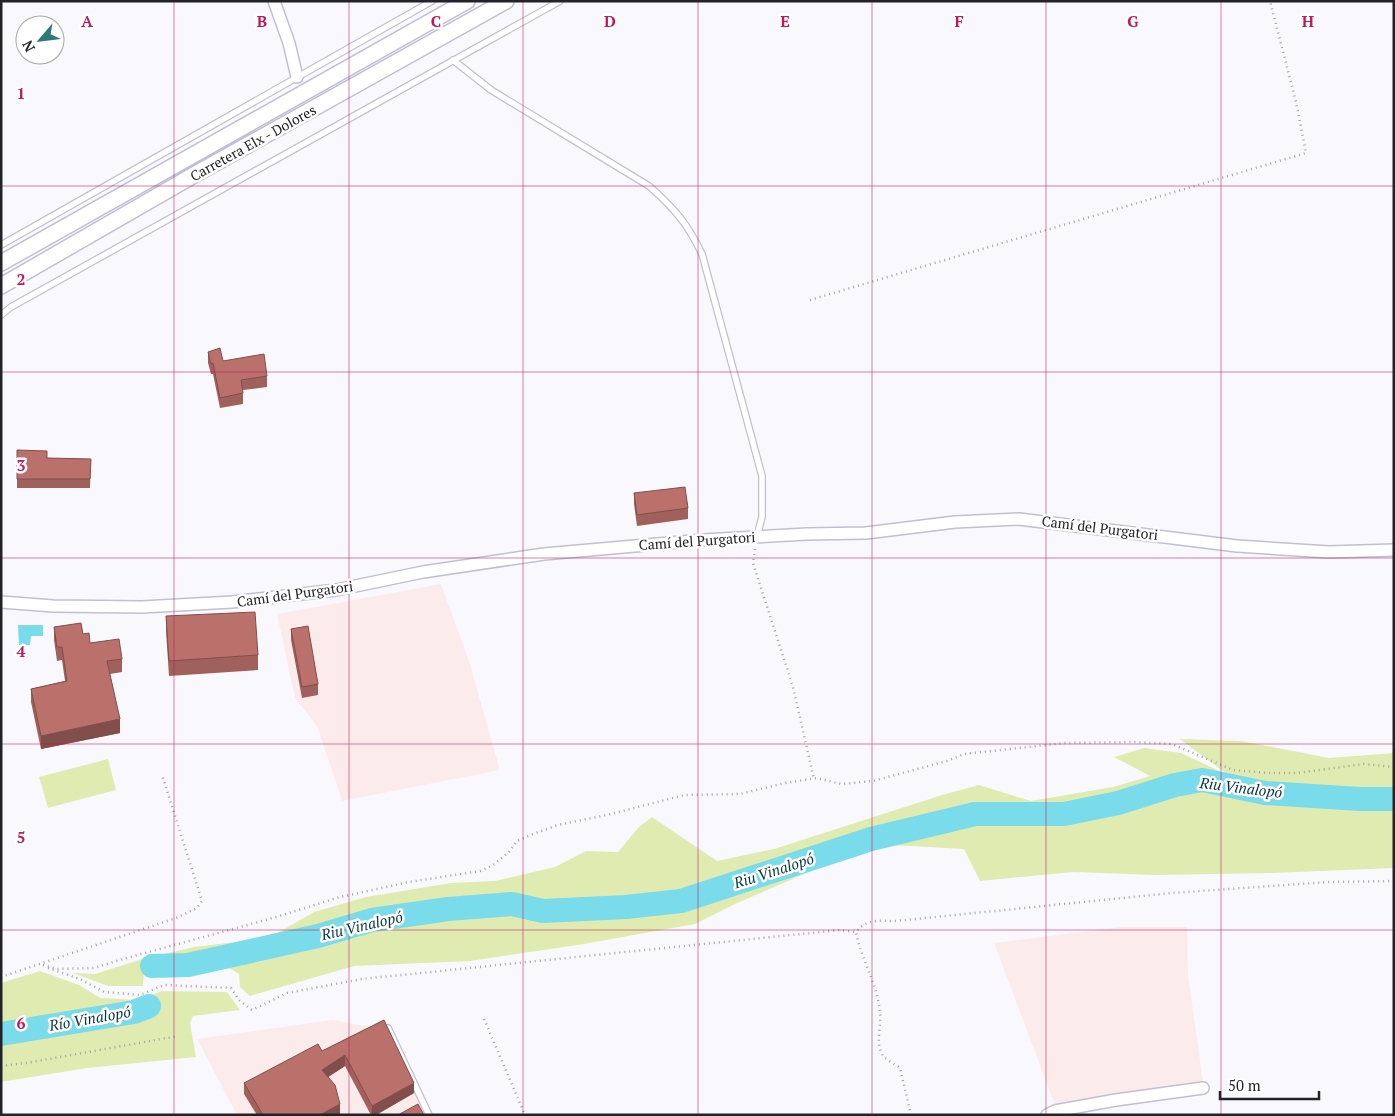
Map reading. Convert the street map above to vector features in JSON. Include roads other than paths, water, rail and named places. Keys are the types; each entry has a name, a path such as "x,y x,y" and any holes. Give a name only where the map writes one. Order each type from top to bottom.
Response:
{"main road":[{"name":"Carretera Elx - Dolores","path":"1,263 467,1"},
{"name":"Carretera Elx - Dolores","path":"1,286 506,1"}],"street":[{"path":"274,1 289,43 297,77"},
{"name":"Camí del Purgatori","path":"1,602 53,606 133,607 232,602 336,590 433,571 526,557 703,540 757,536 866,533 955,522 1019,519 1237,546 1329,552 1394,550"},
{"path":"1047,1115 1055,1111 1116,1100 1203,1088"}],"lane":[{"path":"1,245 432,1"},
{"path":"1,315 20,302 560,1"},
{"path":"453,60 491,90 650,186 672,206 691,230 702,254 762,476 762,517 757,536"},
{"path":"388,1028 429,1115"}],"water":[{"path":"18,625 43,625 43,636 31,636 30,645 19,645"}],"waterway":[{"name":"Riu Vinalopó","path":"152,966 188,965 318,936 372,920 448,909 512,904 543,911 626,907 681,901 871,839 975,814 1064,814 1118,803 1175,785 1202,780 1265,793 1360,799 1394,799"},
{"name":"Río Vinalopó","path":"1,1034 134,1012 149,1006"}]}
